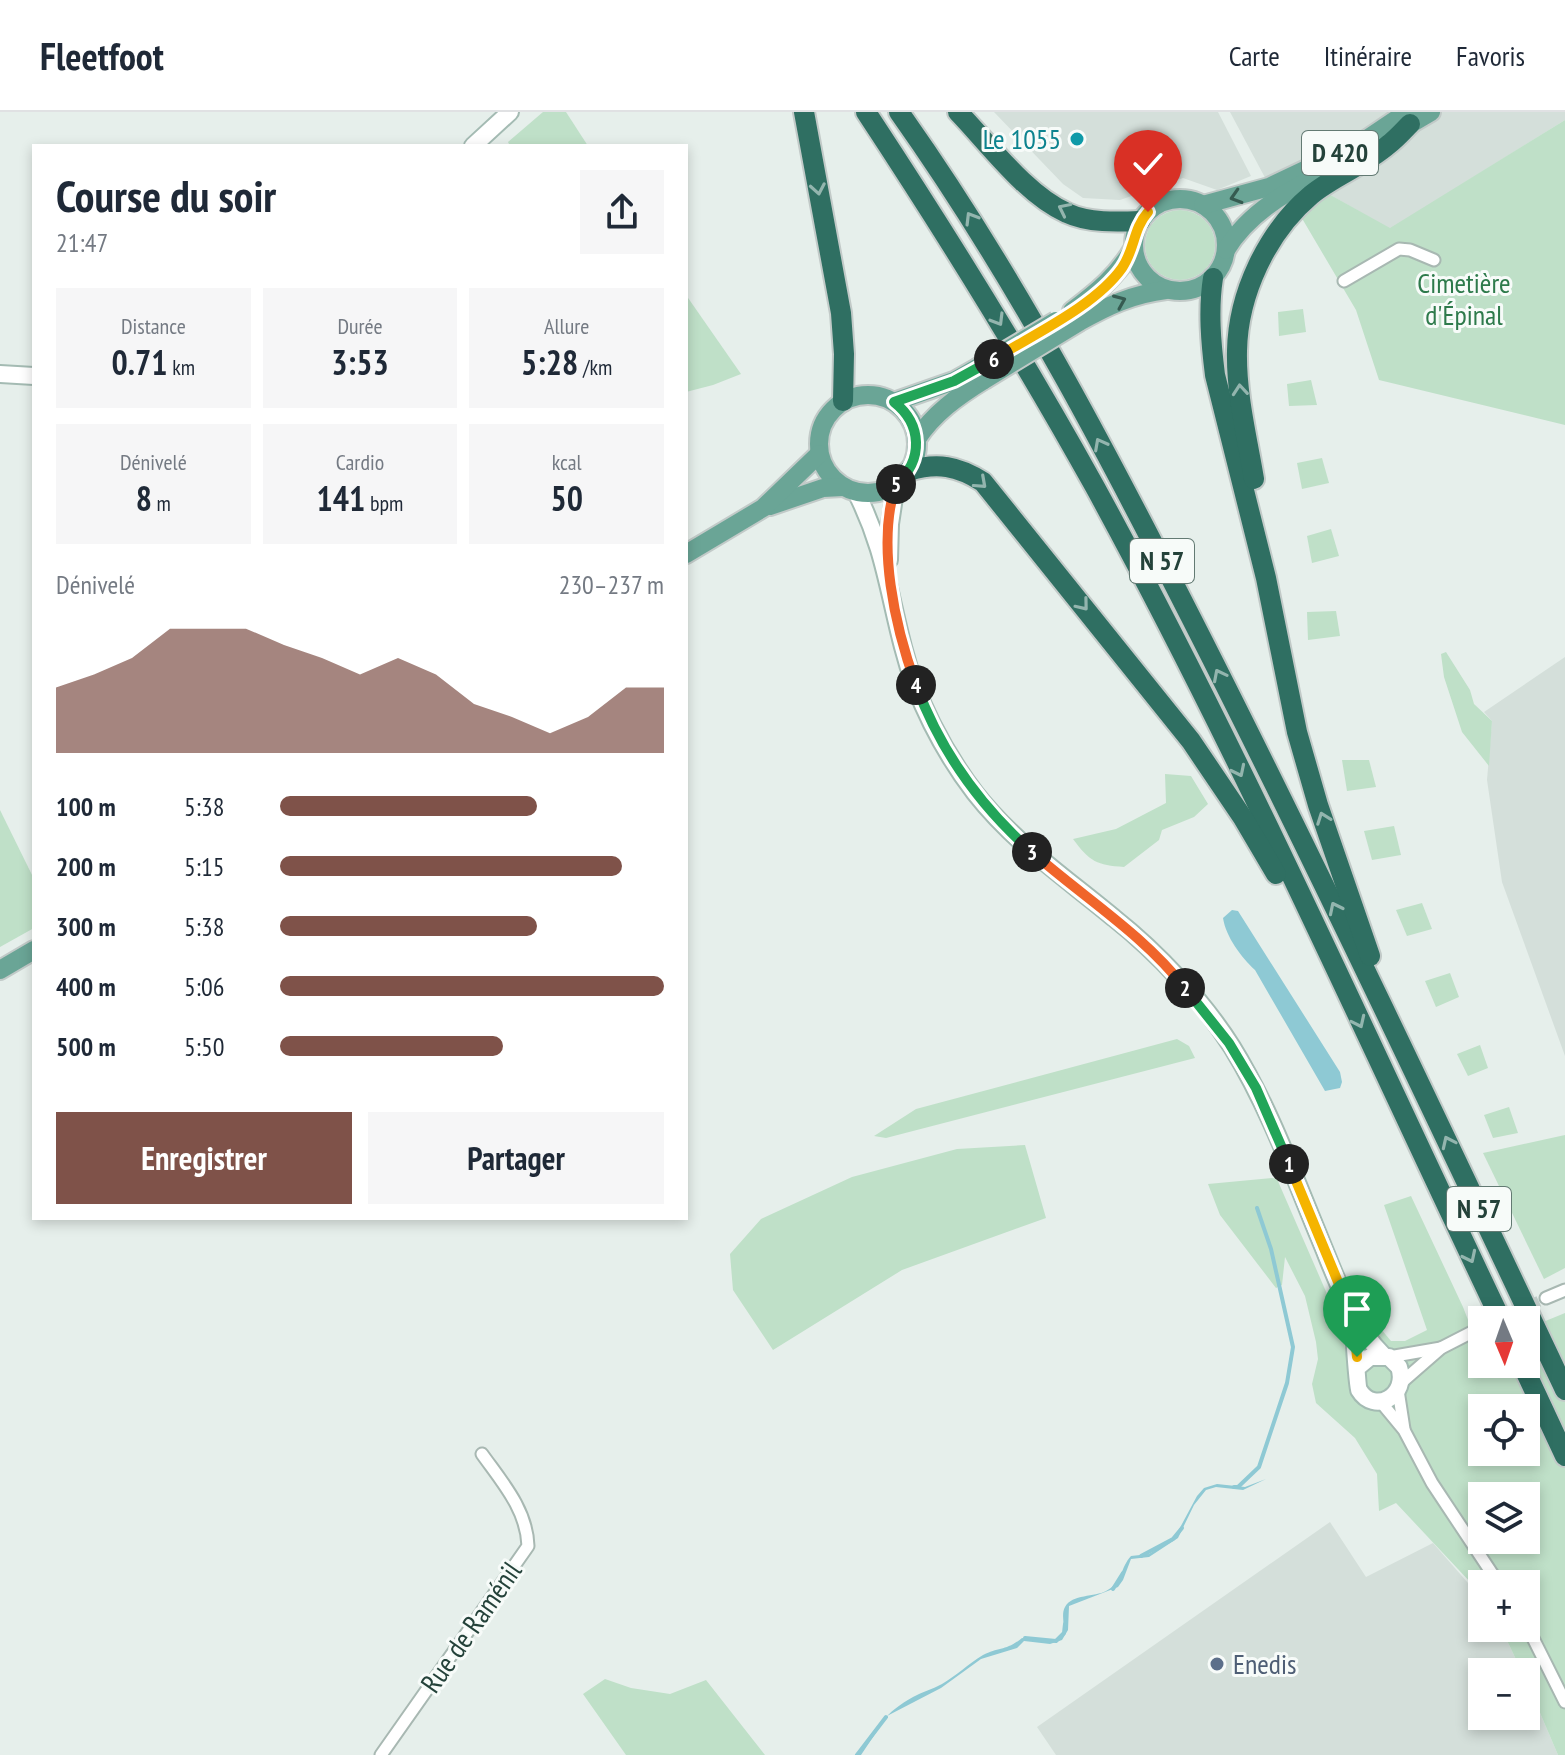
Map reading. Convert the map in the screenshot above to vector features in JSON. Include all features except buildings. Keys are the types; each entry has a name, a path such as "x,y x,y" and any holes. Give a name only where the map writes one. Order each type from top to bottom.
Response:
{"highway":[{"path":"804,112 841,313 843,401"},
{"name":"N 57","path":"866,112 968,270 1095,487 1189,668 1494,1306"},
{"name":"N 57","path":"899,112 947,179 1049,348 1147,530 1393,1028 1565,1390"},
{"path":"958,112 1036,193 1068,213 1114,222 1140,221"},
{"path":"1266,578 1256,487 1240,397 1237,351 1249,290 1256,270 1281,227 1311,195 1387,146 1408,118"},
{"path":"1213,278 1210,296 1211,345 1215,375 1266,578 1297,732 1318,805 1393,1028"},
{"path":"902,478 927,465 965,470 983,482 1191,741 1236,807 1286,890 1314,926"},
{"path":"1529,1378 1565,1456"}],"main road":[{"name":"D 420","path":"1203,205 1269,187 1408,118 1431,112"},
{"name":"D 420","path":"1226,250 1250,217 1408,118"},
{"path":"917,439 925,426 980,374 1076,317 1141,293 1191,290 1213,278 1222,265 1226,250 1218,219 1203,205 1182,199 1170,200 1148,212 1140,221 1133,240 1136,263 1153,284 1166,290"},
{"path":"1076,317 1120,270 1133,249"},
{"path":"894,402 980,374"},
{"path":"688,553 763,508 823,488 877,492 902,478 916,451 917,439 910,418 894,402 869,395 843,401 831,411 823,424 818,439 824,467 850,489"},
{"path":"763,508 819,454"},
{"path":"0,970 32,951"}],"street":[{"path":"475,144 510,112"},
{"path":"1344,281 1399,249 1434,260"},
{"path":"0,374 32,376"},
{"path":"889,578 890,524 902,478"},
{"path":"850,489 872,523 889,578 903,649 924,706 948,753 975,793 1011,833 1117,919 1168,966 1229,1043 1256,1088 1353,1318 1359,1391 1380,1401 1404,1430 1432,1483 1490,1570"},
{"path":"1546,1298 1565,1290"},
{"path":"1353,1318 1399,1367 1404,1430"},
{"path":"1358,1367 1370,1357 1441,1348 1468,1334"},
{"path":"1380,1401 1400,1391 1441,1348"},
{"name":"Rue de Raménil","path":"381,1755 528,1546 527,1527 516,1502 482,1454"},
{"path":"1535,1642 1565,1702"}],"shaded area":[{"path":"994,112 1218,112 1251,176 1217,190 1183,178 1120,200 1083,198 1063,184"},
{"path":"1230,112 1565,112 1565,120 1390,229 1327,193 1290,219"},
{"path":"1565,657 1565,1056 1502,882 1487,780 1492,721 1484,712"},
{"path":"1330,1522 1366,1577 1433,1543 1468,1583 1468,1642 1508,1642 1515,1658 1468,1658 1468,1730 1540,1730 1540,1713 1558,1755 1056,1755 1037,1727"}],"green space":[{"path":"543,112 566,112 587,144 509,144"},
{"name":"Cimetière d'Épinal","path":"1565,120 1565,425 1379,380 1356,310 1300,215 1327,193 1390,228"},
{"path":"1180,210 1199,216 1209,226 1215,245 1209,264 1199,274 1180,280 1161,274 1151,264 1145,245 1151,226 1161,216"},
{"path":"688,298 741,374 688,391"},
{"path":"1303,309 1306,332 1279,336 1278,312"},
{"path":"1311,380 1317,405 1289,406 1287,384"},
{"path":"1322,458 1329,483 1302,489 1297,463"},
{"path":"1331,529 1339,556 1312,563 1307,536"},
{"path":"1336,611 1340,636 1308,640 1307,612"},
{"path":"1446,652 1470,690 1474,704 1492,721 1489,766 1462,732 1444,677 1441,654"},
{"path":"1342,760 1369,760 1376,787 1347,791"},
{"path":"1165,774 1191,776 1208,804 1194,817 1162,830 1159,840 1124,867 1100,863 1084,853 1073,839 1116,829 1166,803"},
{"path":"0,810 32,875 32,929 0,947"},
{"path":"1394,826 1401,855 1372,860 1364,831"},
{"path":"1422,903 1432,929 1407,936 1396,910"},
{"path":"1450,973 1459,997 1436,1007 1425,981"},
{"path":"1177,1039 1189,1046 1195,1058 886,1138 874,1136 916,1109"},
{"path":"1480,1045 1488,1068 1468,1076 1457,1054"},
{"path":"1509,1107 1518,1133 1493,1138 1484,1115"},
{"path":"1565,1135 1565,1268 1544,1279 1483,1153"},
{"path":"1025,1145 1046,1218 902,1270 773,1350 733,1290 730,1254 761,1219 852,1177 957,1149"},
{"path":"1277,1179 1341,1326 1346,1354 1381,1329 1391,1341 1405,1341 1427,1330 1384,1205 1411,1196 1468,1320 1468,1378 1540,1378 1540,1323 1565,1313 1565,1755 1558,1755 1540,1713 1540,1658 1515,1658 1508,1642 1540,1642 1540,1570 1468,1570 1468,1580 1396,1503 1379,1511 1377,1474 1355,1438 1316,1403 1312,1384 1318,1359 1316,1342 1305,1296 1285,1257 1282,1285 1276,1288 1220,1215 1208,1184"},
{"path":"605,1679 631,1688 670,1694 706,1680 765,1755 626,1755 583,1694"}],"water":[{"path":"1232,910 1238,911 1340,1072 1340,1088 1325,1091 1255,970 1235,946 1223,918"},
{"path":"1266,1479 1243,1490 1216,1487 1206,1490 1194,1505 1178,1538 1149,1557 1131,1559 1118,1587 1069,1606 1068,1630 1062,1640 1050,1644 1024,1641 1017,1648 981,1659 941,1688 887,1716 913,1697 947,1681 983,1655 1022,1638 1051,1642 1061,1638 1068,1603 1106,1591 1116,1583 1131,1556 1149,1554 1175,1537 1204,1488 1217,1484 1245,1487"},
{"path":"887,1716 861,1755 858,1755 875,1729"}],"waterway":[{"path":"1234,1487 1238,1487 1259,1467 1287,1383 1293,1347 1271,1249 1257,1208"},
{"path":"1141,1556 1173,1539 1182,1528"},
{"path":"1113,1589 1123,1573"},
{"path":"1025,1638 1056,1641 1064,1633 1065,1624"},
{"path":"857,1755 886,1717"}],"tunnel":[{"path":"1529,1306 1546,1298"}],"place":[{"name":"Le 1055","path":"1077,139"},
{"name":"Enedis","path":"1217,1664"}],"route":[{"path":"1148,212 1140,221 1133,249 1120,270 1072,311 954,381 894,402 910,418 917,439 914,461 896,484 893,494 889,578 903,649 924,706 948,753 975,793 1011,833 1117,919 1168,966 1229,1043 1256,1088 1353,1318 1357,1357"}]}
